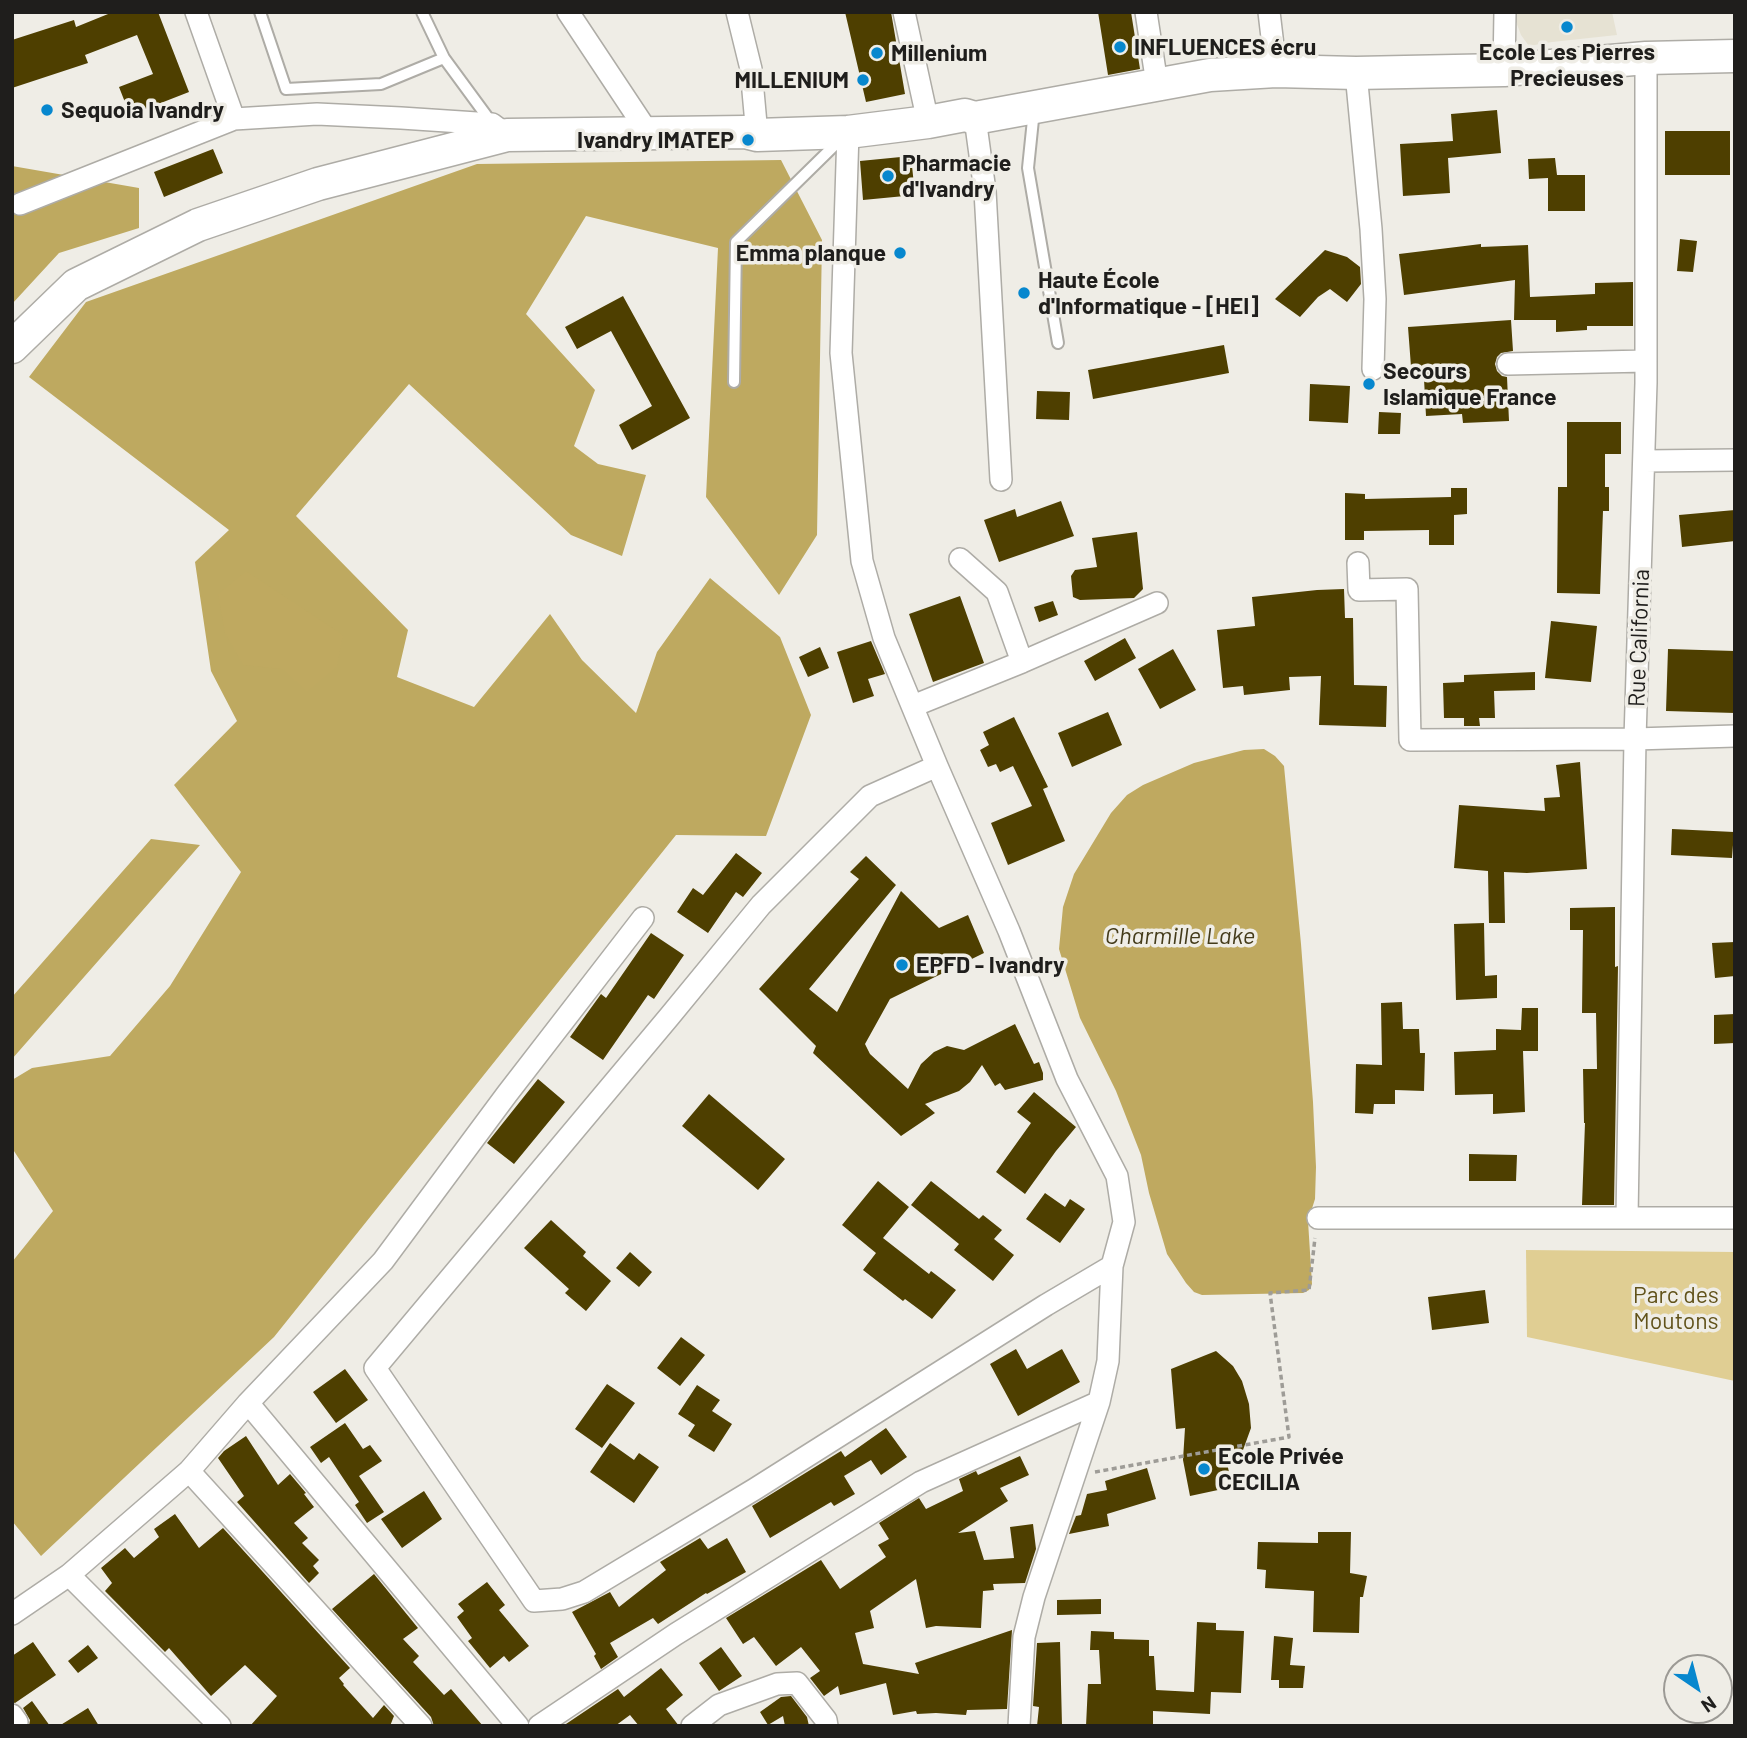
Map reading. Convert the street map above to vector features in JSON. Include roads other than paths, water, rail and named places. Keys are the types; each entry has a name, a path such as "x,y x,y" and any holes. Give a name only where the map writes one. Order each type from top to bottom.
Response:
{"main road":[{"path":"12,347 76,285 198,225 318,184 499,129 548,133 746,132 757,135 848,132 965,115 975,118 1210,75 1276,71 1356,73 1504,70 1646,58 1735,56"}],"street":[{"path":"196,12 234,119"},
{"path":"568,12 649,134"},
{"path":"737,12 751,69 757,135"},
{"path":"904,12 928,122"},
{"path":"1146,12 1157,84"},
{"path":"1269,12 1276,71"},
{"path":"1504,70 1505,12"},
{"name":"Rue California","path":"1627,1217 1635,739 1645,461 1646,58"},
{"path":"1356,73 1371,229 1375,299 1373,369"},
{"path":"20,204 234,119 317,114 499,129"},
{"path":"975,118 985,191 1001,480"},
{"path":"848,132 841,354 862,561 884,638 937,766 1009,931 1067,1079 1117,1176 1124,1222 1112,1266 1108,1361 1099,1402 1034,1597 1024,1637 1019,1726"},
{"path":"1508,364 1646,361"},
{"path":"1645,461 1735,460"},
{"path":"960,559 997,592 1022,662"},
{"path":"1358,563 1359,590 1408,589 1410,740 1735,736"},
{"path":"913,706 1157,603"},
{"path":"937,766 870,796 761,905 375,1368 534,1601 562,1599 584,1592 755,1489 1046,1304 1112,1266"},
{"path":"12,1614 69,1575 189,1471 248,1403 383,1261 643,918"},
{"path":"1318,1218 1735,1218"},
{"path":"539,1726 676,1634 921,1482 1099,1402"},
{"path":"248,1403 518,1726"},
{"path":"189,1471 421,1726"},
{"path":"69,1575 220,1726"},
{"path":"691,1726 719,1705 778,1684 797,1683 826,1720 827,1726"}],"lane":[{"path":"260,12 286,89 381,84 443,58"},
{"path":"422,12 443,58 499,129"},
{"path":"1034,107 1028,168 1058,343"},
{"path":"734,382 736,242 848,132"}],"water":[{"path":"246,571 343,635 337,667 307,692 282,669 243,665 225,633 218,594"},
{"name":"Charmille Lake","path":"1264,749 1284,766 1301,944 1316,1167 1315,1199 1308,1221 1312,1284 1309,1290 1303,1293 1202,1295 1194,1292 1186,1283 1167,1254 1141,1155 1116,1091 1080,1018 1059,949 1063,907 1074,874 1111,813 1127,795 1143,785 1194,763 1244,750"}],"place":[{"name":"Ecole Les Pierres Precieuses","path":"1567,27"},
{"name":"INFLUENCES écru","path":"1120,47"},
{"name":"Millenium","path":"877,53"},
{"name":"MILLENIUM","path":"863,80"},
{"name":"Sequoia Ivandry","path":"47,110"},
{"name":"Ivandry IMATEP","path":"748,140"},
{"name":"Pharmacie d'Ivandry","path":"888,176"},
{"name":"Emma planque","path":"900,253"},
{"name":"Haute École d'Informatique - [HEI]","path":"1024,293"},
{"name":"Secours Islamique France","path":"1369,384"},
{"name":"EPFD - Ivandry","path":"902,965"},
{"name":"Ecole Privée CECILIA","path":"1204,1469"}],"park label":[{"name":"Parc des Moutons","path":"1676,1308"}]}
